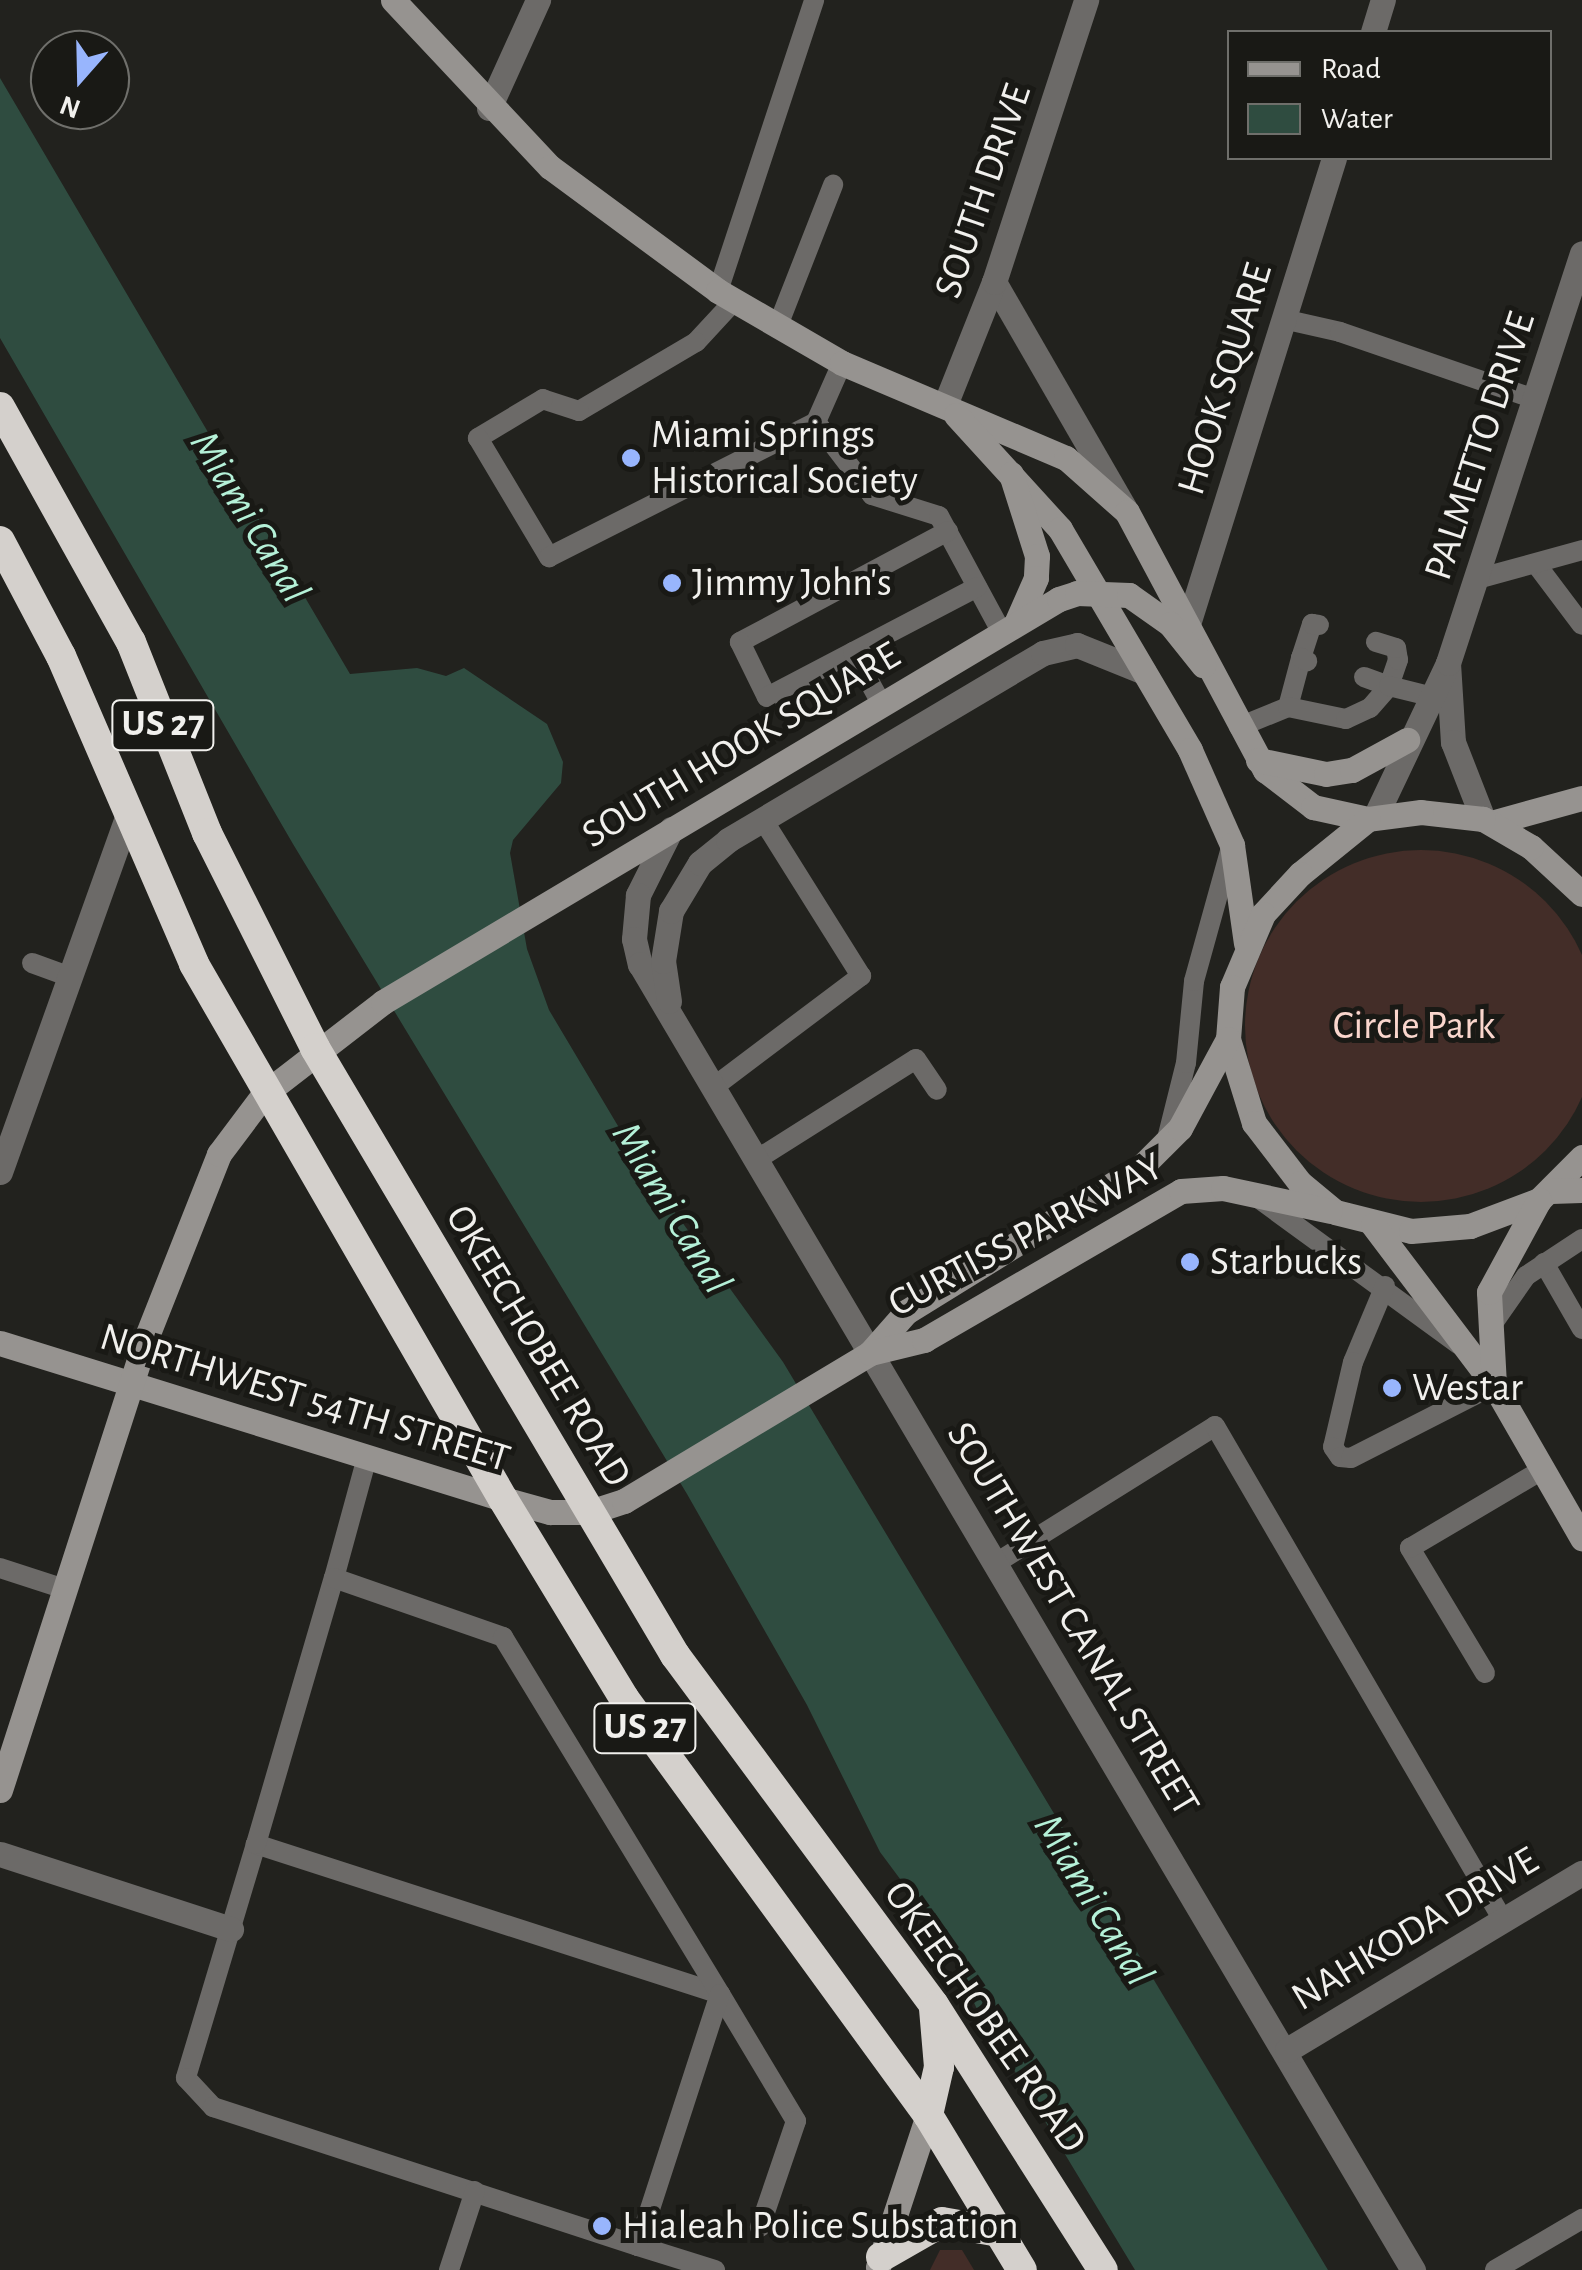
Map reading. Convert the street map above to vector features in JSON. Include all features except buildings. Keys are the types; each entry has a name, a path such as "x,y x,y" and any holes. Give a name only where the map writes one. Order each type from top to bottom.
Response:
{"highway":[{"name":"OKEECHOBEE ROAD","path":"0,407 130,642 222,865 315,1048 675,1655 934,2005 1103,2270"},
{"name":"US 27","path":"3,551 61,656 194,964 264,1094 502,1499 704,1816 928,2115 1022,2270"},
{"path":"928,2115 939,2067 934,2005"},
{"path":"879,2264 942,2222 999,2232"}],"main road":[{"path":"393,0 489,108 565,179 726,296 842,363 1066,458 1127,512 1258,760 1313,808 1371,818 1421,812 1487,821 1582,798"},
{"path":"945,404 1007,465 1049,514 1190,750 1232,845 1246,943"},
{"path":"1007,465 1037,556 1036,578 1008,627"},
{"name":"SOUTH HOOK SQUARE","path":"0,1790 5,1759 66,1590 132,1383 218,1154 264,1094 315,1048 384,1002 566,897 671,829 1059,599 1098,592 1150,605 1204,664"},
{"path":"1258,760 1326,774 1362,766 1407,740"},
{"path":"1335,1212 1300,1183 1254,1123 1228,1038 1232,987 1246,943 1279,893 1371,818"},
{"path":"1487,821 1531,847 1582,894"},
{"name":"CURTISS PARKWAY","path":"870,1353 906,1312 1164,1147 1228,1038"},
{"path":"1494,1384 1488,1330 1495,1276 1545,1196 1582,1157"},
{"name":"CURTISS PARKWAY","path":"590,1512 662,1478 870,1353 924,1340 1160,1198 1202,1187 1248,1192 1374,1224 1440,1230 1500,1218 1545,1196"},
{"path":"1545,1196 1582,1190"},
{"path":"1374,1224 1414,1271 1458,1344 1494,1384 1582,1538"},
{"name":"NORTHWEST 54TH STREET","path":"0,1343 502,1499 550,1512 590,1512"},
{"path":"879,2264 928,2115"}],"street":[{"path":"489,108 538,0"},
{"name":"SOUTH DRIVE","path":"945,404 994,282 1086,0"},
{"path":"1374,30 1384,0"},
{"name":"HOOK SQUARE","path":"1188,624 1333,160"},
{"name":"PALMETTO DRIVE","path":"1371,818 1448,662 1582,253"},
{"path":"994,282 1127,512"},
{"name":"SOUTH HOOK SQUARE","path":"682,885 714,852 763,820 1059,647 1096,649 1144,672"},
{"name":"PALMETTO DRIVE","path":"1448,662 1453,742 1487,821"},
{"path":"882,703 900,739"},
{"path":"0,1172 9,1119 128,815"},
{"name":"SOUTHWEST CANAL STREET","path":"671,829 648,868 634,916 640,964 670,1006 756,1160 1287,2050 1413,2270"},
{"name":"SOUTHWEST CANAL STREET","path":"670,1006 662,961 682,885"},
{"path":"0,1854 231,1929"},
{"name":"NAHKODA DRIVE","path":"1287,2050 1582,1873"}],"lane":[{"path":"814,0 726,296 696,342 579,411 543,398 478,438 549,558 816,422 842,363"},
{"path":"777,328 833,185"},
{"path":"1283,320 1340,332 1535,399"},
{"path":"816,422 872,495 939,516 977,587 1008,627"},
{"path":"948,531 740,642 767,697 977,587"},
{"path":"1478,579 1582,550"},
{"path":"1536,564 1582,625"},
{"path":"1288,706 1312,624 1319,625"},
{"path":"1239,727 1288,706 1346,719 1370,708 1389,686 1396,648 1376,642"},
{"path":"853,652 882,703"},
{"path":"1364,677 1429,696"},
{"path":"715,1086 861,976 763,820"},
{"path":"1164,1147 1186,1063 1194,981 1232,845"},
{"path":"32,963 68,976"},
{"path":"756,1160 916,1059 937,1090"},
{"path":"1248,1192 1385,1286 1458,1344"},
{"path":"1488,1330 1513,1290 1544,1263 1582,1239"},
{"path":"1544,1263 1582,1329"},
{"path":"1385,1286 1354,1362 1333,1447 1340,1457 1351,1458 1494,1384"},
{"path":"996,1563 1215,1426 1504,1920"},
{"path":"367,1456 186,2078 212,2107 715,2270"},
{"path":"1484,1673 1410,1548 1542,1470"},
{"path":"0,1568 66,1590"},
{"path":"334,1578 503,1637 796,2121 760,2227"},
{"path":"256,1844 720,1994"},
{"path":"638,2246 720,1994"},
{"path":"449,2270 475,2192"},
{"path":"1495,2270 1582,2219"}],"green space":[{"name":"Circle Park","path":"1404,851 1472,857 1504,870 1533,890 1557,914 1583,957 1583,1095 1568,1124 1546,1151 1504,1182 1472,1195 1438,1201 1370,1195 1338,1182 1309,1162 1285,1138 1265,1109 1252,1077 1246,1043 1252,975 1265,943 1285,914 1309,890 1338,870 1370,857"},
{"path":"940,2250 962,2250 974,2270 930,2270"}],"water":[{"name":"Miami Canal","path":"0,78 350,674 417,668 446,676 464,668 547,724 563,762 561,783 513,840 510,853 527,949 549,1010 643,1168 783,1362 1328,2270 1135,2270 976,2007 944,1938 880,1852 807,1705 687,1494 293,844 0,338"}],"place":[{"name":"Miami Springs Historical Society","path":"631,458"},
{"name":"Jimmy John's","path":"672,583"},
{"name":"Starbucks","path":"1190,1262"},
{"name":"Westar","path":"1392,1388"},
{"name":"Hialeah Police Substation","path":"602,2226"}]}
